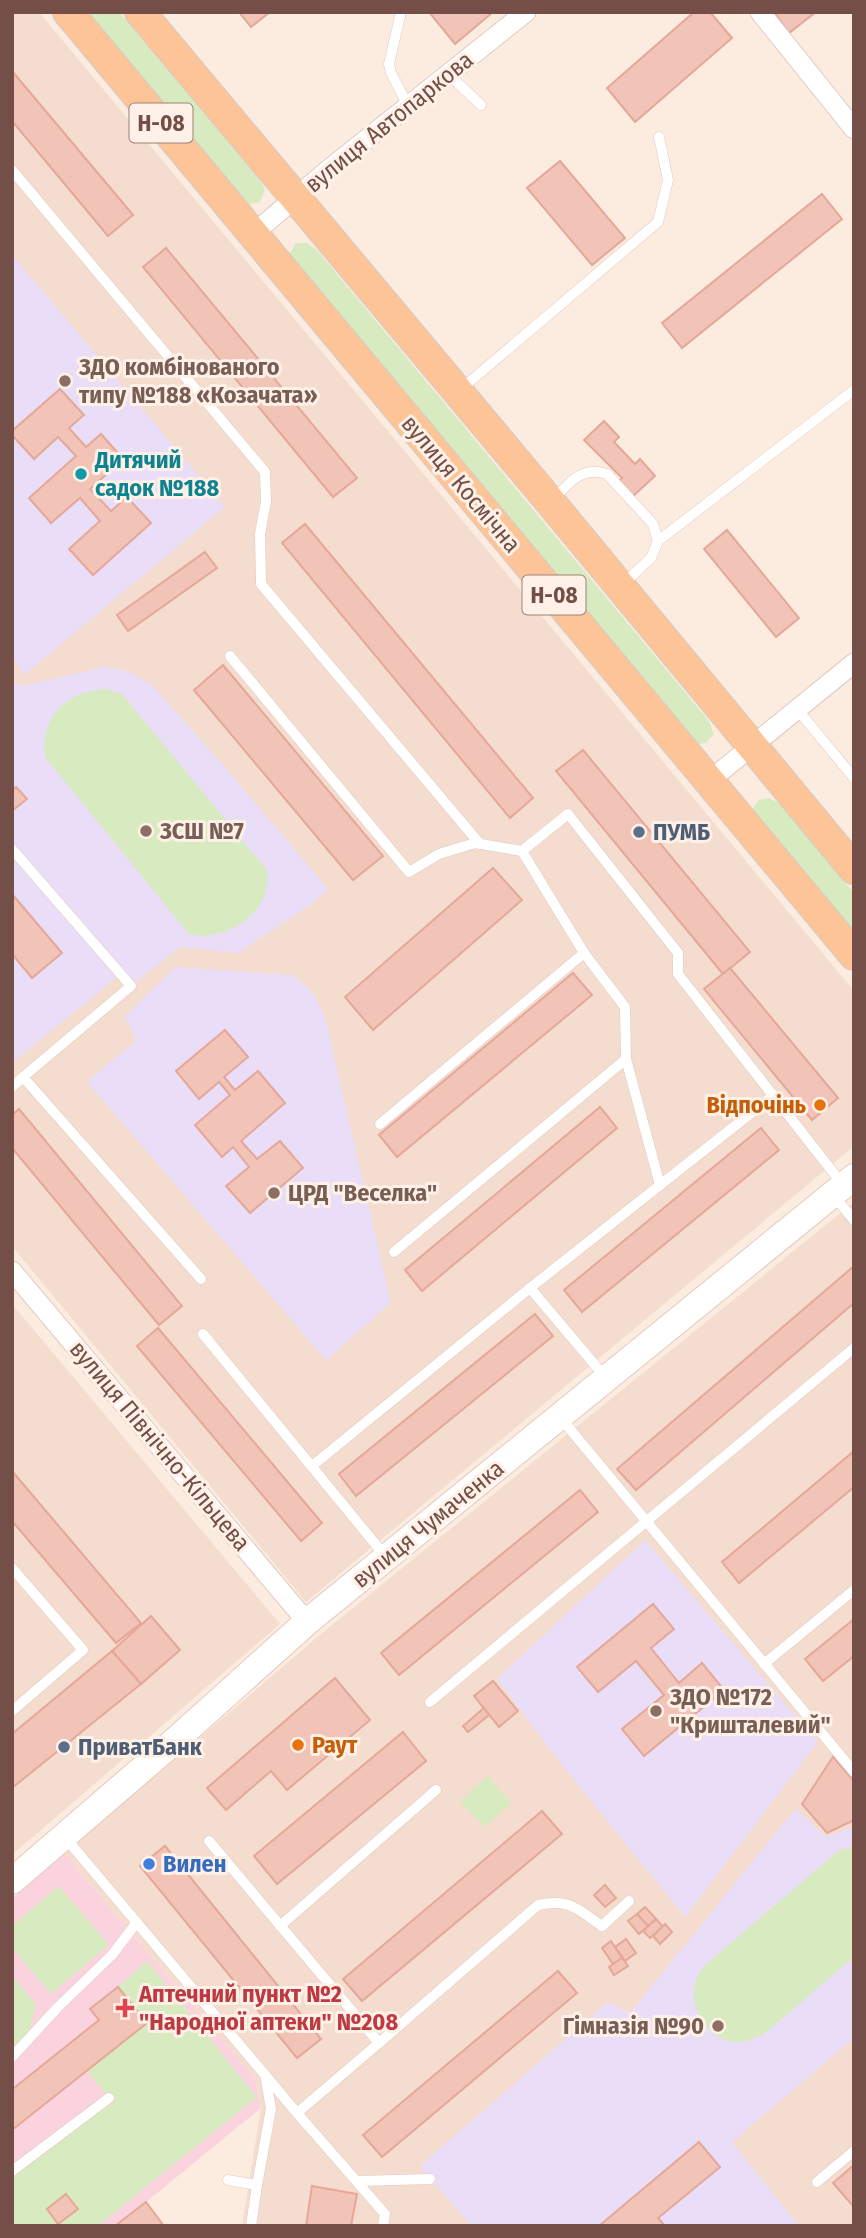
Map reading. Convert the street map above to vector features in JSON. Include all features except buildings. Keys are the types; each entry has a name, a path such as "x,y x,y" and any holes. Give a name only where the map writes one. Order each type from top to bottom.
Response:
{"main road":[{"name":"вулиця Космічна","path":"68,12 854,955"},
{"name":"Н-08","path":"140,12 854,869"}],"street":[{"name":"вулиця Автопаркова","path":"253,234 526,12"},
{"path":"760,12 854,129"},
{"path":"709,781 854,663"},
{"name":"вулиця Чумаченка","path":"12,1881 307,1622 843,1186"},
{"name":"вулиця Північно-Кільцева","path":"12,1271 307,1622"}],"lane":[{"path":"401,12 389,64 408,106"},
{"path":"448,74 481,105"},
{"path":"458,392 658,222 668,180 659,136"},
{"path":"12,170 265,472 266,501 260,534 261,584 480,844"},
{"path":"620,587 650,558 658,541 854,390"},
{"path":"551,503 581,473 598,470 618,484 653,524 658,541"},
{"path":"230,656 409,872 439,854 475,844 522,851 568,814 678,953 678,974 843,1186 854,1220"},
{"path":"797,709 854,778"},
{"path":"12,849 131,986 12,1087"},
{"path":"522,851 584,953 625,1007 626,1059 660,1185"},
{"path":"380,1124 584,953"},
{"path":"394,1252 626,1059"},
{"path":"23,1077 201,1279"},
{"path":"312,1466 530,1288 774,1095"},
{"path":"530,1288 606,1379"},
{"path":"203,1334 387,1557"},
{"path":"430,1702 854,1348"},
{"path":"559,1417 854,1772"},
{"path":"12,1567 83,1650 12,1711"},
{"path":"764,1664 854,1590"},
{"path":"280,1926 436,1790"},
{"path":"64,1836 385,2214 383,2226"},
{"path":"209,1841 379,2043"},
{"path":"298,2113 538,1905 554,1901 570,1904 602,1926 629,1902"},
{"path":"12,2057 96,1968 112,1955 137,1922"},
{"path":"251,2226 271,2109 265,2074"},
{"path":"12,2171 109,2098"},
{"path":"817,2182 854,2151"},
{"path":"357,2181 430,2179"},
{"path":"228,2180 257,2185"}],"shaded area":[{"path":"12,12 39,12 854,991 854,1146 306,1602 12,1246"},
{"name":"ЗДО комбінованого типу №188 «Козачата»","path":"12,255 225,507 24,675 12,656"},
{"name":"ЗСШ №7","path":"103,667 125,670 152,685 328,889 313,903 238,953 180,947 131,986 121,974 12,1063 12,681 23,686"},
{"name":"ЦРД \"Веселка\"","path":"175,967 292,975 312,992 325,1017 391,1303 326,1360 87,1082 136,1040 125,1016"},
{"path":"854,1202 854,2226 242,2226 261,2108 255,2079 64,1854 321,1634"},
{"path":"12,1304 280,1624 12,1855"},
{"name":"ЗДО №172 \"Кришталевий\"","path":"645,1540 818,1742 685,1917 559,1761 497,1679"},
{"name":"Гімназія №90","path":"796,1808 826,1837 854,1826 854,2038 732,2142 799,2226 471,2226 420,2166 608,2002 630,2013"},
{"path":"64,1854 255,2079 261,2108 117,2226 12,2226 12,1899"}],"green space":[{"path":"81,12 119,12 259,179 265,189 260,202 247,205"},
{"path":"296,243 307,243 317,250 709,721 714,734 706,743 693,745 289,255"},
{"path":"106,689 122,694 267,870 267,887 263,899 248,918 237,926 214,935 189,934 45,757 47,730 59,709 79,695"},
{"path":"769,798 779,803 854,893 854,940 754,821 752,809 759,800"},
{"path":"488,1776 511,1803 484,1827 460,1801"},
{"path":"854,1846 854,1957 764,2034 748,2041 731,2042 714,2034 701,2018 694,1999 697,1978 705,1965 838,1851"},
{"path":"59,1886 109,1945 51,1994 12,1948 12,1926"},
{"path":"147,1961 257,2097 98,2226 12,2226 12,2171 109,2098 87,2071 147,2024 118,1987"},
{"path":"12,1976 36,2004 28,2035 12,2048"}],"place":[{"name":"ЗДО комбінованого типу №188 «Козачата»","path":"65,381"},
{"name":"Дитячий садок №188","path":"81,474"},
{"name":"ЗСШ №7","path":"146,831"},
{"name":"ПУМБ","path":"639,832"},
{"name":"Відпочінь","path":"820,1105"},
{"name":"ЦРД \"Веселка\"","path":"274,1193"},
{"name":"ЗДО №172 \"Кришталевий\"","path":"656,1711"},
{"name":"Раут","path":"298,1745"},
{"name":"ПриватБанк","path":"64,1747"},
{"name":"Вилен","path":"149,1864"},
{"name":"Аптечний пункт №2 \"Народної аптеки\" №208","path":"125,2008"},
{"name":"Гімназія №90","path":"718,2026"}]}
